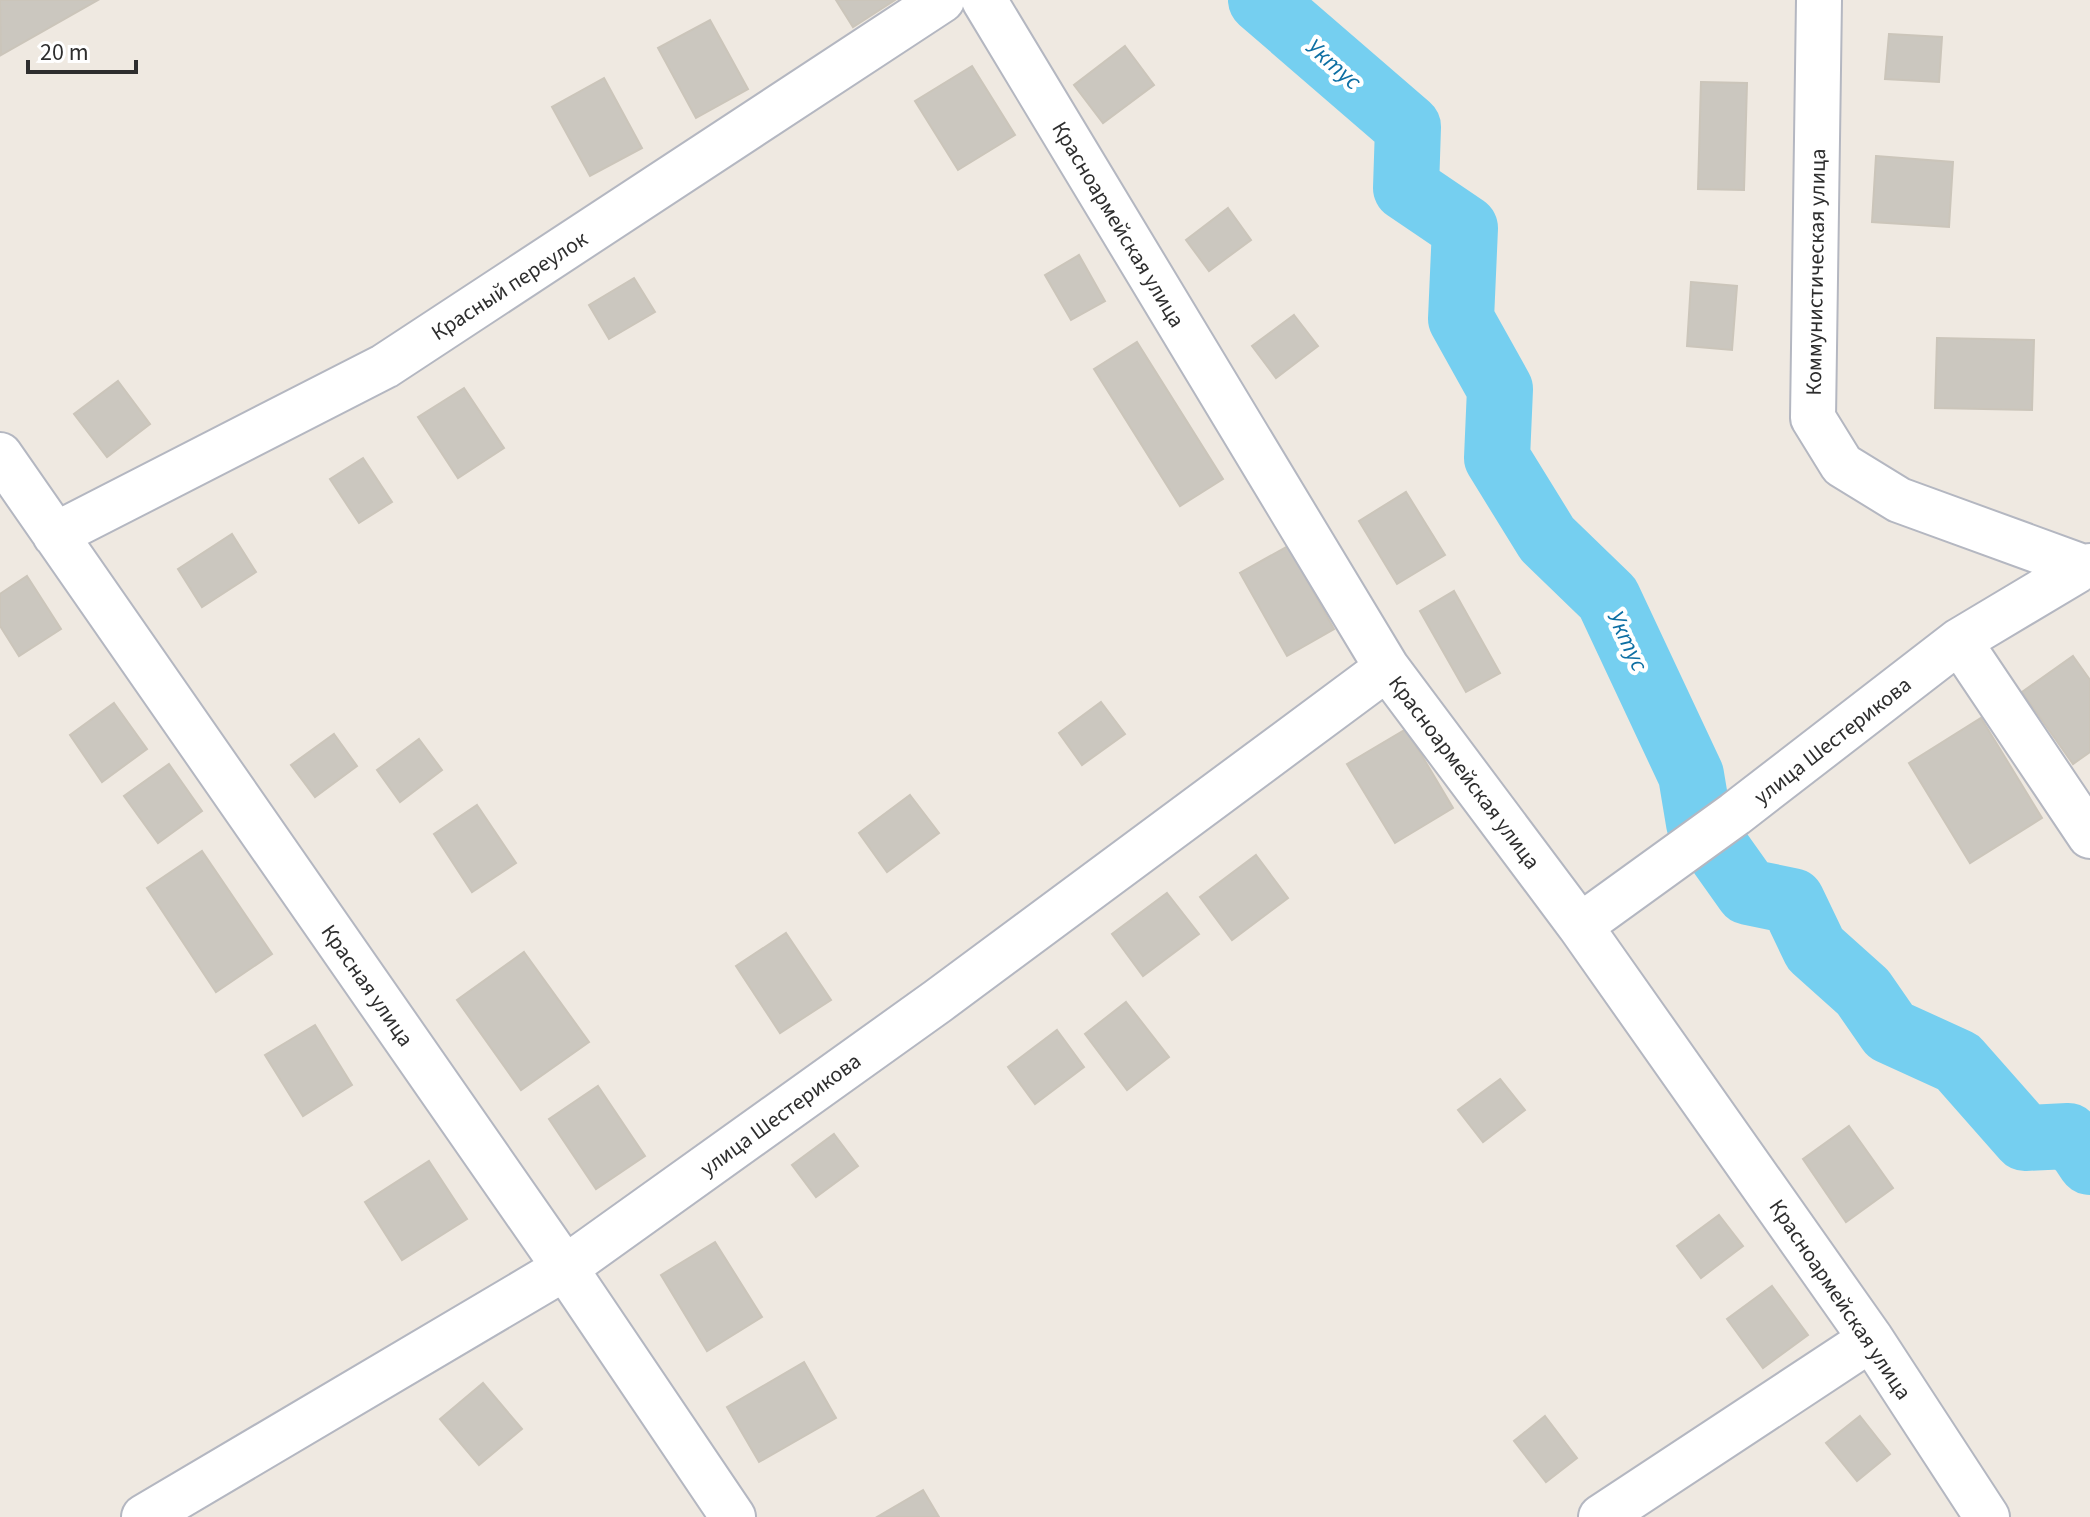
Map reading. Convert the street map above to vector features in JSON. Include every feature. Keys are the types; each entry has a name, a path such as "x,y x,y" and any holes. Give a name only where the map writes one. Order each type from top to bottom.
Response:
{"street":[{"name":"Красный переулок","path":"55,535 385,366 942,0"},
{"name":"Красноармейская улица","path":"984,0 1387,668 1580,926 1871,1339 1987,1517"},
{"name":"Коммунистическая улица","path":"1819,0 1813,418 1842,465 1899,500 2087,566"},
{"name":"Красная улица","path":"0,455 565,1268 733,1517"},
{"name":"улица Шестерикова","path":"1580,926 1735,814 1959,641 2087,566"},
{"path":"1959,641 2090,836"},
{"name":"улица Шестерикова","path":"144,1517 565,1268 938,1001 1387,668"},
{"path":"1601,1517 1871,1339"}],"building":[{"path":"0,0 98,0 1,55"},
{"path":"836,0 895,0 853,27"},
{"path":"710,20 748,89 696,118 658,48"},
{"path":"1889,34 1942,37 1939,82 1885,79"},
{"path":"1125,46 1154,85 1103,123 1074,85"},
{"path":"972,66 1015,135 958,170 915,101"},
{"path":"604,78 642,148 590,176 552,107"},
{"path":"1701,82 1747,83 1744,190 1698,189"},
{"path":"1876,156 1953,162 1949,227 1872,222"},
{"path":"1228,208 1251,240 1209,271 1186,240"},
{"path":"1079,255 1105,301 1071,320 1045,275"},
{"path":"634,278 655,312 609,339 589,305"},
{"path":"1691,282 1737,286 1732,350 1687,346"},
{"path":"1294,315 1318,346 1276,378 1252,346"},
{"path":"1937,338 2034,340 2032,410 1935,408"},
{"path":"1137,342 1223,479 1180,506 1094,369"},
{"path":"118,381 150,424 107,457 74,414"},
{"path":"464,388 504,448 458,478 418,417"},
{"path":"363,458 392,502 359,523 330,479"},
{"path":"1406,492 1445,555 1397,584 1359,521"},
{"path":"232,534 256,572 202,607 178,569"},
{"path":"1288,546 1334,629 1287,656 1240,573"},
{"path":"27,576 61,629 19,656 0,626 0,594"},
{"path":"1454,591 1500,673 1466,692 1420,611"},
{"path":"2073,656 2090,680 2090,752 2073,764 2022,692"},
{"path":"1101,702 1125,734 1082,765 1059,733"},
{"path":"114,703 147,749 102,782 70,735"},
{"path":"1981,718 2042,818 1970,863 1909,763"},
{"path":"1406,729 1453,808 1395,843 1347,764"},
{"path":"334,734 357,766 315,797 291,765"},
{"path":"419,739 442,770 400,802 377,770"},
{"path":"169,764 202,811 158,843 124,796"},
{"path":"910,795 939,833 887,872 859,833"},
{"path":"477,805 516,863 472,892 434,834"},
{"path":"202,851 272,954 216,992 147,888"},
{"path":"1256,855 1288,898 1232,940 1200,897"},
{"path":"1167,893 1199,934 1143,976 1112,934"},
{"path":"786,933 831,1000 780,1033 736,966"},
{"path":"524,952 589,1042 521,1090 457,1000"},
{"path":"1126,1002 1169,1057 1127,1090 1085,1034"},
{"path":"315,1025 352,1085 303,1116 265,1055"},
{"path":"1057,1030 1084,1067 1035,1104 1008,1067"},
{"path":"1500,1079 1525,1110 1483,1142 1458,1110"},
{"path":"598,1086 645,1156 596,1189 549,1119"},
{"path":"1849,1126 1893,1188 1846,1222 1803,1159"},
{"path":"834,1134 858,1166 816,1197 792,1165"},
{"path":"429,1161 467,1219 402,1260 365,1202"},
{"path":"1719,1215 1743,1246 1701,1278 1677,1246"},
{"path":"715,1242 762,1317 707,1351 661,1275"},
{"path":"1772,1286 1808,1335 1763,1368 1727,1319"},
{"path":"804,1362 836,1418 759,1462 727,1407"},
{"path":"483,1383 522,1429 479,1465 440,1419"},
{"path":"1545,1416 1577,1458 1546,1482 1514,1441"},
{"path":"1860,1416 1890,1454 1857,1481 1826,1443"},
{"path":"923,1490 939,1517 877,1517"}],"waterway":[{"name":"Уктус","path":"1261,0 1408,127 1406,188 1465,228 1461,319 1500,389 1497,458 1547,539 1608,598 1691,775 1699,823 1748,892 1792,901 1815,949 1863,992 1890,1031 1958,1062 2025,1138 2068,1136 2090,1162"}]}
